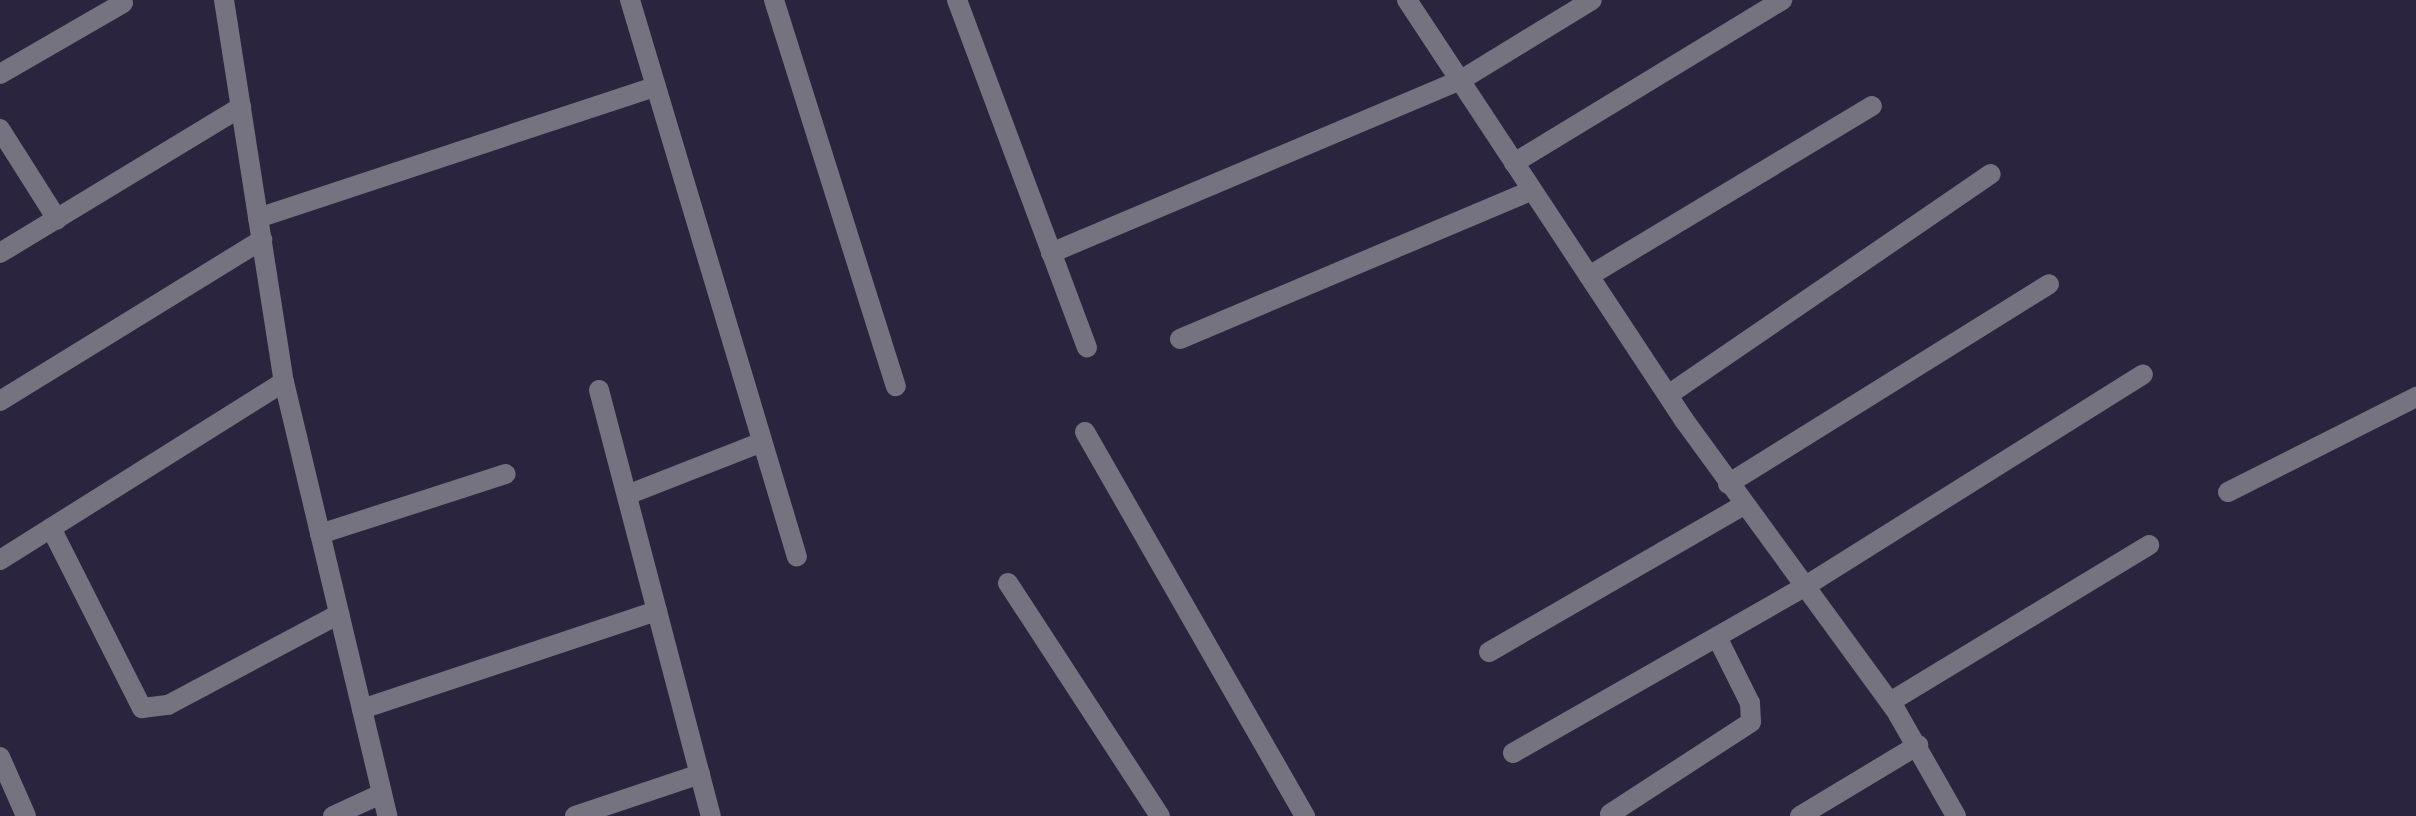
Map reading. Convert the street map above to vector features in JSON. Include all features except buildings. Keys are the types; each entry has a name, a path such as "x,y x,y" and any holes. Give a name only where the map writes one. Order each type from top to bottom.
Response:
{"street":[{"path":"224,0 284,382 386,816"},
{"path":"630,0 797,556"},
{"path":"957,0 1086,347"},
{"path":"1407,0 1728,484 1890,702 1956,816"},
{"path":"1052,253 1461,80 1592,0"},
{"path":"1514,163 1782,0"},
{"path":"781,2 896,386"},
{"path":"0,74 123,3"},
{"path":"258,218 656,86"},
{"path":"1589,276 1872,106"},
{"path":"0,253 241,107"},
{"path":"0,129 56,219"},
{"path":"1668,395 1991,174"},
{"path":"1180,340 1532,190"},
{"path":"0,400 262,240"},
{"path":"1728,484 2050,284"},
{"path":"1513,753 1804,587 2143,374"},
{"path":"0,560 284,382"},
{"path":"599,390 711,816"},
{"path":"2228,492 2416,397"},
{"path":"1086,432 1305,816"},
{"path":"627,495 762,442"},
{"path":"320,534 506,474"},
{"path":"1489,652 1744,505"},
{"path":"52,528 142,708 168,705 339,614"},
{"path":"1890,702 2149,545"},
{"path":"1008,583 1160,816"},
{"path":"362,709 657,610"},
{"path":"1610,814 1751,722 1750,703 1717,637"},
{"path":"1800,816 1918,745"},
{"path":"0,757 26,816"},
{"path":"576,816 700,774"},
{"path":"332,816 381,794"}]}
